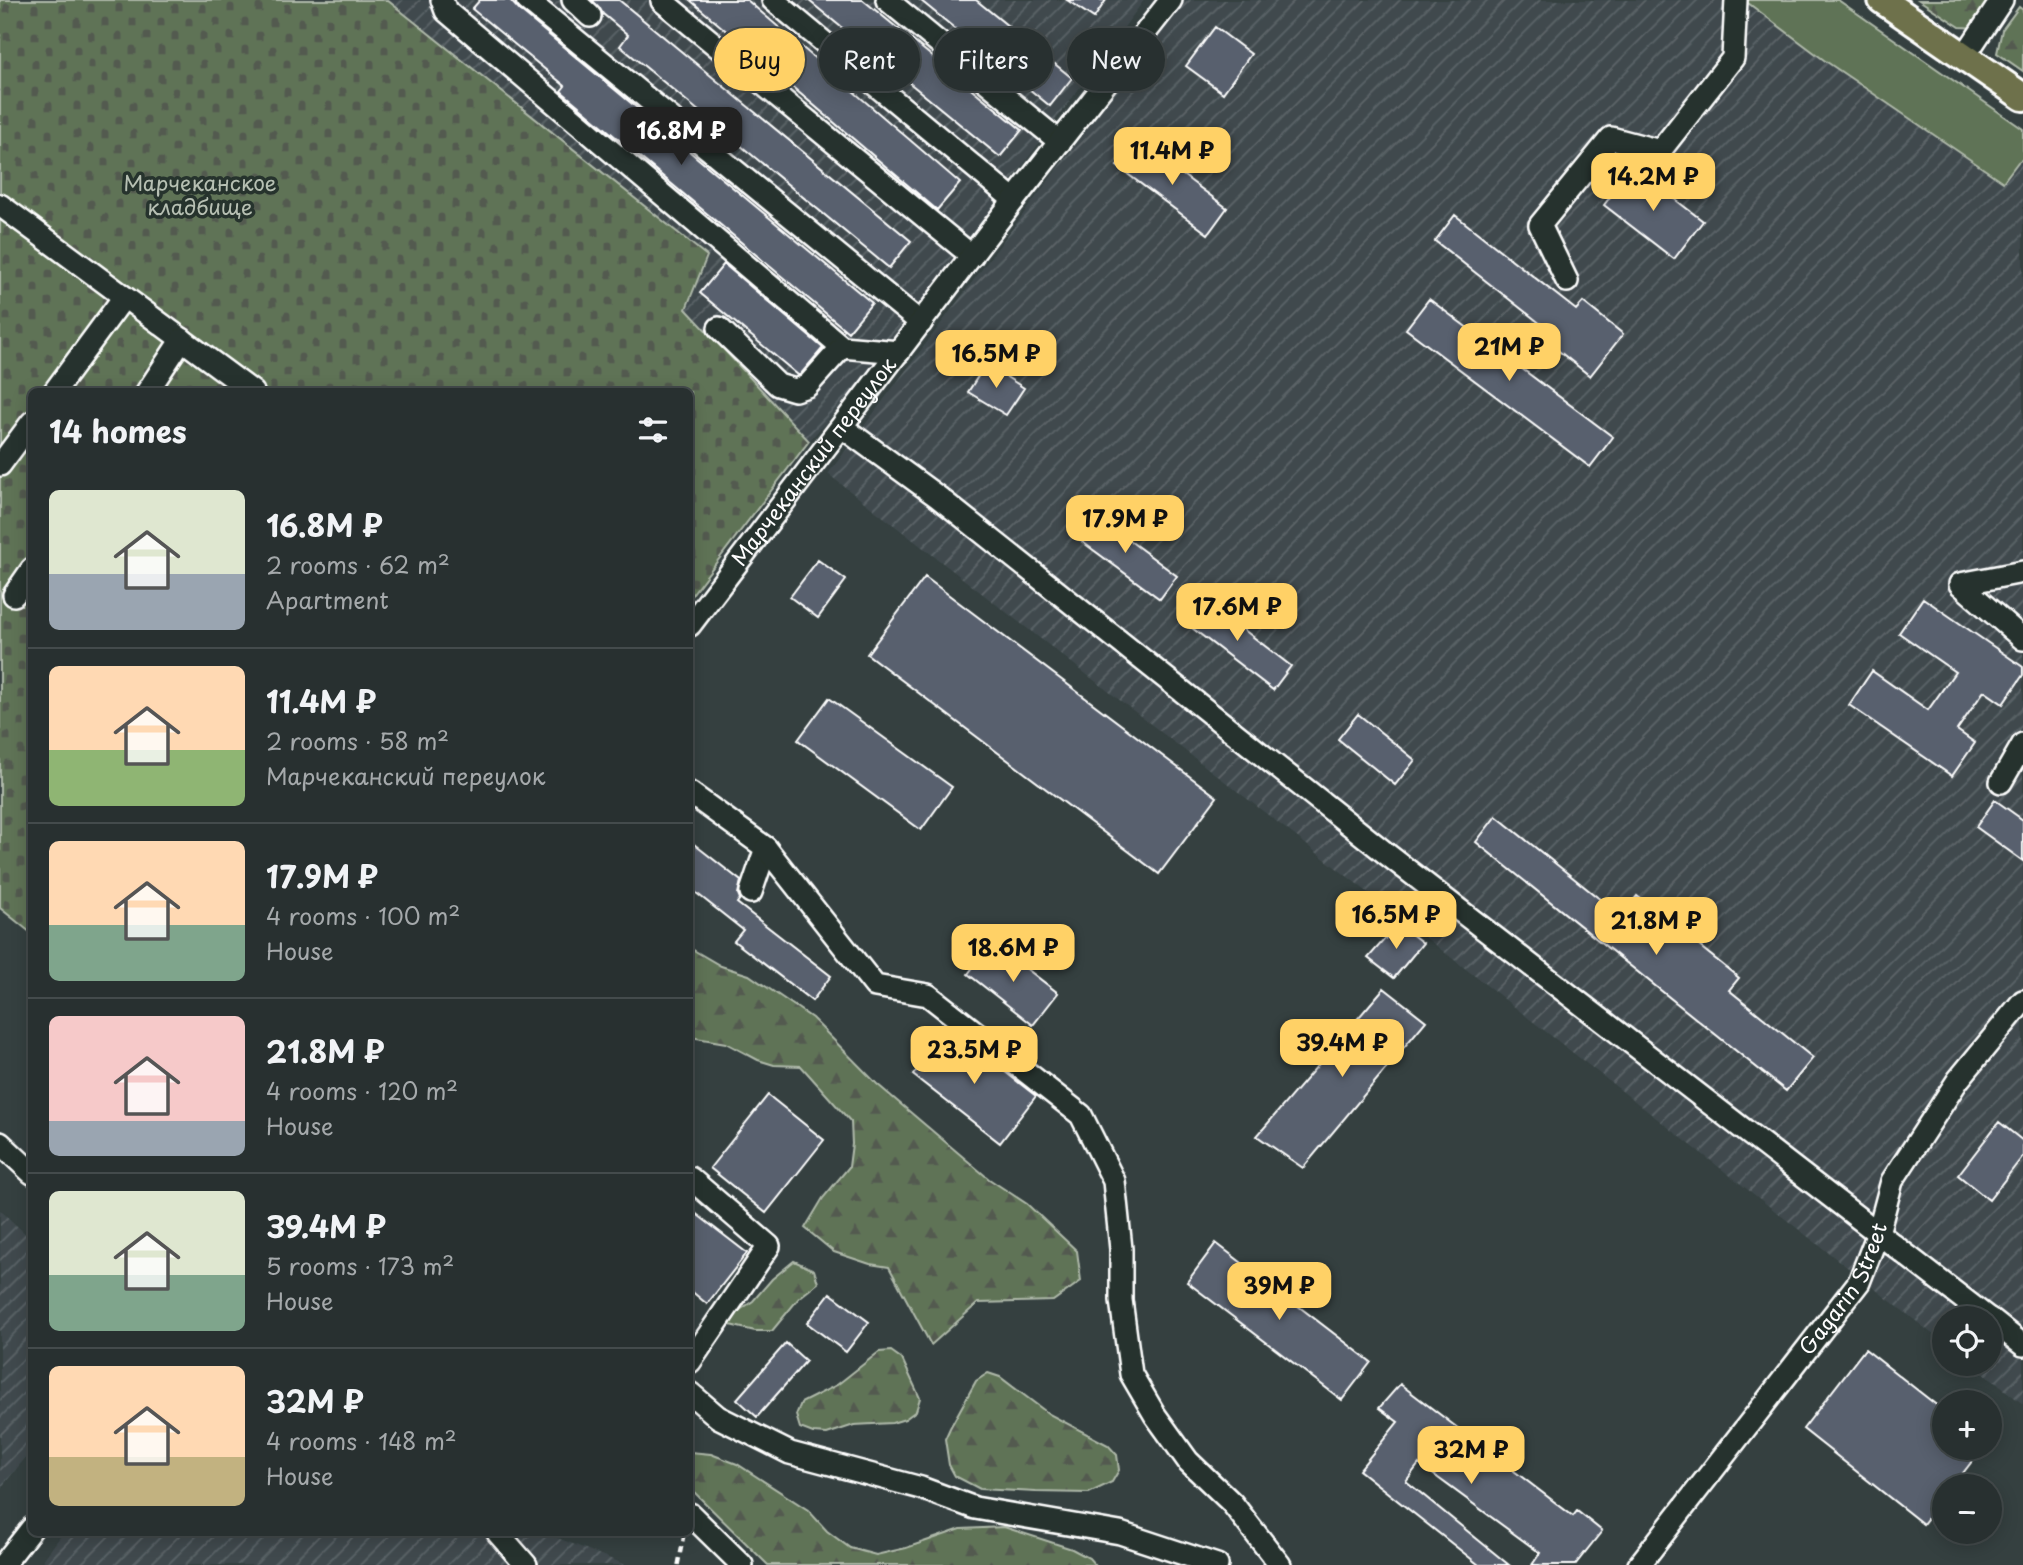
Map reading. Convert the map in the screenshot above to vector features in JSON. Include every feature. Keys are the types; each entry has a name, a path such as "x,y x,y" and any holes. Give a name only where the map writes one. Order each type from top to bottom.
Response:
{"main road":[{"path":"1882,0 2023,97"}],"street":[{"path":"442,0 446,11 842,347 899,352"},
{"path":"527,0 921,323"},
{"path":"573,0 590,16"},
{"path":"773,0 1014,200"},
{"path":"887,0 1060,142"},
{"name":"Марчеканский переулок","path":"693,621 1014,200 1171,0"},
{"path":"1567,281 1540,225 1611,138 1660,151 1732,58 1737,0"},
{"path":"1965,57 2002,0"},
{"path":"662,1 972,256"},
{"path":"0,205 247,388"},
{"path":"57,388 124,297"},
{"path":"719,328 778,385 795,390 807,386 842,347"},
{"path":"150,388 181,340"},
{"path":"0,465 28,427"},
{"path":"842,427 938,498 1388,855 1972,1306"},
{"path":"2023,572 1960,584 2023,639"},
{"path":"14,596 28,575"},
{"path":"2001,782 2023,744"},
{"path":"693,795 766,848 875,986 928,995 1081,1115 1114,1181 1121,1249 1121,1300 1131,1374 1155,1415 1188,1461 1232,1503 1280,1565"},
{"path":"751,892 766,848"},
{"name":"Gagarin Street","path":"1639,1565 1858,1282 1878,1233 1892,1181 1958,1080 2023,1000"},
{"path":"0,1143 28,1169"},
{"path":"693,1181 769,1246 693,1358"},
{"path":"2002,1329 2023,1345"},
{"path":"693,1396 718,1417 790,1453 921,1488 975,1508 1120,1533 1217,1565"},
{"path":"693,1517 742,1565"},
{"path":"3,1565 28,1533"},
{"path":"501,1536 526,1565"}],"path":[{"path":"678,1565 683,1536"}],"shaded area":[{"path":"387,0 1144,0 1123,28 1067,28 1067,91 1077,91 875,367 809,441 685,309 707,256"},
{"path":"1184,0 1797,0 2023,153 2023,1404 1987,1376 2002,1376 2002,1306 1932,1306 1932,1334 828,474 1116,91 1165,91 1163,28"},
{"path":"0,1210 28,1236 28,1455 0,1489"},
{"path":"61,1536 553,1536 626,1565 49,1565 43,1560"}],"green space":[{"name":"Марчеканское кладбище","path":"0,0 387,0 707,256 686,309 809,441 693,593 693,388 28,388 28,931 0,908"},
{"path":"1744,0 1838,0 2023,129 2023,159 2003,182 1824,60"},
{"path":"1919,0 1997,0 1978,28 1960,27"},
{"path":"2019,7 2023,10 2023,71 1997,53 2002,30"},
{"path":"693,950 721,966 749,975 812,1018 877,1084 989,1179 1027,1204 1077,1251 1081,1281 1053,1301 978,1303 931,1345 889,1267 870,1264 834,1252 805,1228 823,1198 849,1167 851,1122 801,1066 774,1065 758,1060 726,1043 693,1038"},
{"path":"794,1261 814,1270 818,1283 799,1298 772,1331 755,1331 730,1325 737,1312 753,1301 772,1279"},
{"path":"891,1351 902,1359 920,1398 916,1411 905,1419 892,1423 854,1425 827,1434 800,1428 796,1415 801,1403 837,1385 879,1352"},
{"path":"988,1373 1000,1377 1049,1414 1108,1445 1117,1455 1119,1470 1112,1482 1089,1493 1036,1492 980,1489 955,1476 949,1465 945,1439 976,1381"},
{"path":"693,1452 711,1454 737,1464 808,1510 827,1531 850,1548 876,1555 961,1529 1004,1527 1072,1549 1089,1558 1095,1565 768,1565 693,1491"}],"building":[{"path":"480,0 510,0 872,303 848,332 561,91 565,86 472,9"},
{"path":"592,0 619,0 714,78 714,91 729,91 911,241 889,268 620,46 628,35 603,14"},
{"path":"690,0 747,0 780,28 723,28"},
{"path":"808,0 863,0 897,28 842,28"},
{"path":"920,0 976,0 1010,28 954,28"},
{"path":"1067,0 1106,0 1094,18"},
{"path":"1215,27 1251,54 1223,93 1186,66"},
{"path":"920,47 934,58 934,91 974,91 1022,130 1000,157 919,91"},
{"path":"805,50 819,62 819,91 853,91 960,183 937,210 797,91 805,91"},
{"path":"1053,63 1067,74 1067,84 1050,106 1032,91 1053,91"},
{"path":"1136,140 1227,208 1208,234 1117,166"},
{"path":"1633,167 1703,221 1674,259 1604,205"},
{"path":"1455,215 1576,310 1583,302 1623,334 1590,376 1550,344 1556,336 1435,241"},
{"path":"724,264 823,348 800,375 700,293"},
{"path":"1429,299 1613,437 1590,467 1406,329"},
{"path":"986,364 1024,388 1006,415 968,392"},
{"path":"1090,511 1177,576 1160,599 1073,535"},
{"path":"818,560 846,580 818,618 790,597"},
{"path":"925,577 1217,797 1159,874 867,654"},
{"path":"1201,597 1291,666 1273,690 1183,621"},
{"path":"1923,598 2023,667 2023,675 2003,704 1984,691 1957,730 1975,743 1952,776 1849,705 1872,671 1928,710 1955,672 1899,633"},
{"path":"829,698 952,787 921,830 798,740"},
{"path":"1358,714 1415,760 1395,785 1338,739"},
{"path":"1995,800 2023,820 2023,861 1976,827"},
{"path":"1496,816 1621,916 1637,896 1739,978 1729,990 1813,1058 1786,1091 1476,842"},
{"path":"693,843 741,881 738,894 740,899 737,903 831,976 812,1001 734,941 743,930 693,890"},
{"path":"1398,924 1423,943 1394,978 1368,958"},
{"path":"992,942 1058,993 1033,1025 968,974"},
{"path":"1384,988 1426,1021 1303,1168 1257,1136"},
{"path":"949,1028 1036,1096 1000,1143 913,1075"},
{"path":"768,1095 824,1140 766,1213 710,1168"},
{"path":"1999,1122 2023,1141 2023,1156 1989,1200 1958,1175"},
{"path":"693,1211 747,1253 707,1304 693,1292"},
{"path":"1216,1243 1371,1362 1342,1400 1187,1282"},
{"path":"830,1293 869,1322 846,1352 807,1323"},
{"path":"786,1343 806,1361 757,1417 737,1399"},
{"path":"1865,1349 1932,1402 1932,1460 1973,1460 1962,1474 1932,1474 1932,1512 1923,1524 1803,1429"},
{"path":"1400,1384 1573,1516 1577,1511 1602,1531 1575,1565 1532,1565 1540,1553 1419,1464 1406,1481 1509,1565 1479,1565 1359,1470 1398,1422 1379,1408"}]}
